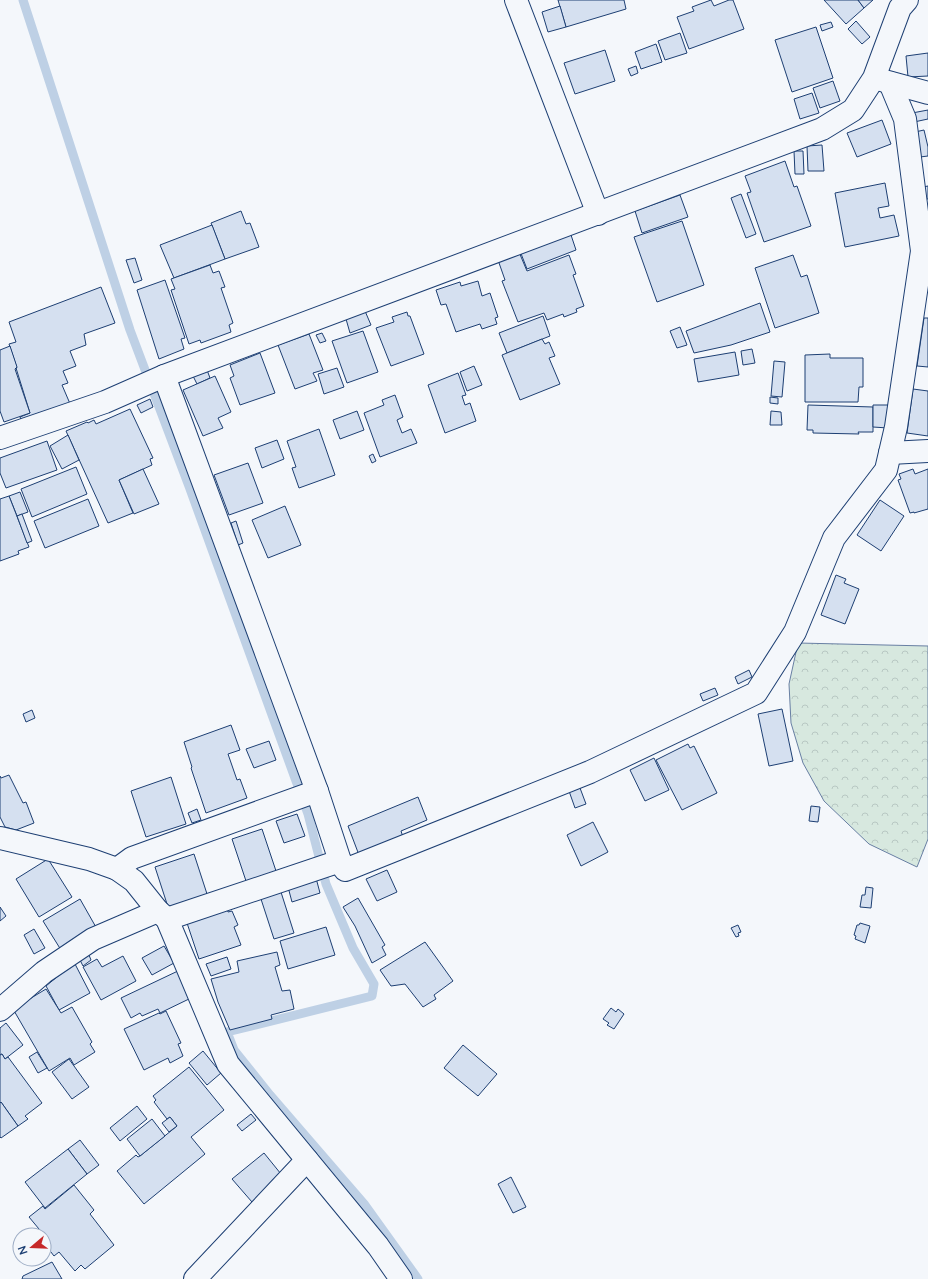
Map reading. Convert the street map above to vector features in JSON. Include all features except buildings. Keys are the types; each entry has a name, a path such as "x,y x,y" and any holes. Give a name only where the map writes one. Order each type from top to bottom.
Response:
{"street":[{"path":"516,0 598,214"},
{"path":"0,438 105,402 154,380 822,129 853,110 882,80 900,8 907,0"},
{"path":"882,80 928,93"},
{"path":"0,1010 44,972 93,939 163,915 327,865 345,870 590,772 756,693 795,632 834,538 886,470 896,427 922,251 905,119 882,80"},
{"path":"154,380 307,795 327,865"},
{"path":"890,453 928,451"},
{"path":"117,869 132,858 307,795"},
{"path":"0,838 89,859 117,869 134,881 163,915 228,1064 378,1246 401,1279"},
{"path":"195,1279 307,1160"}],"green space":[{"path":"798,643 928,646 928,839 917,867 869,844 824,801 803,763 791,723 789,684"}],"waterway":[{"path":"23,0 130,330 190,489 308,814 326,884 353,948 374,984 372,996 227,1032 234,1050 270,1095 365,1205 418,1279"}]}
